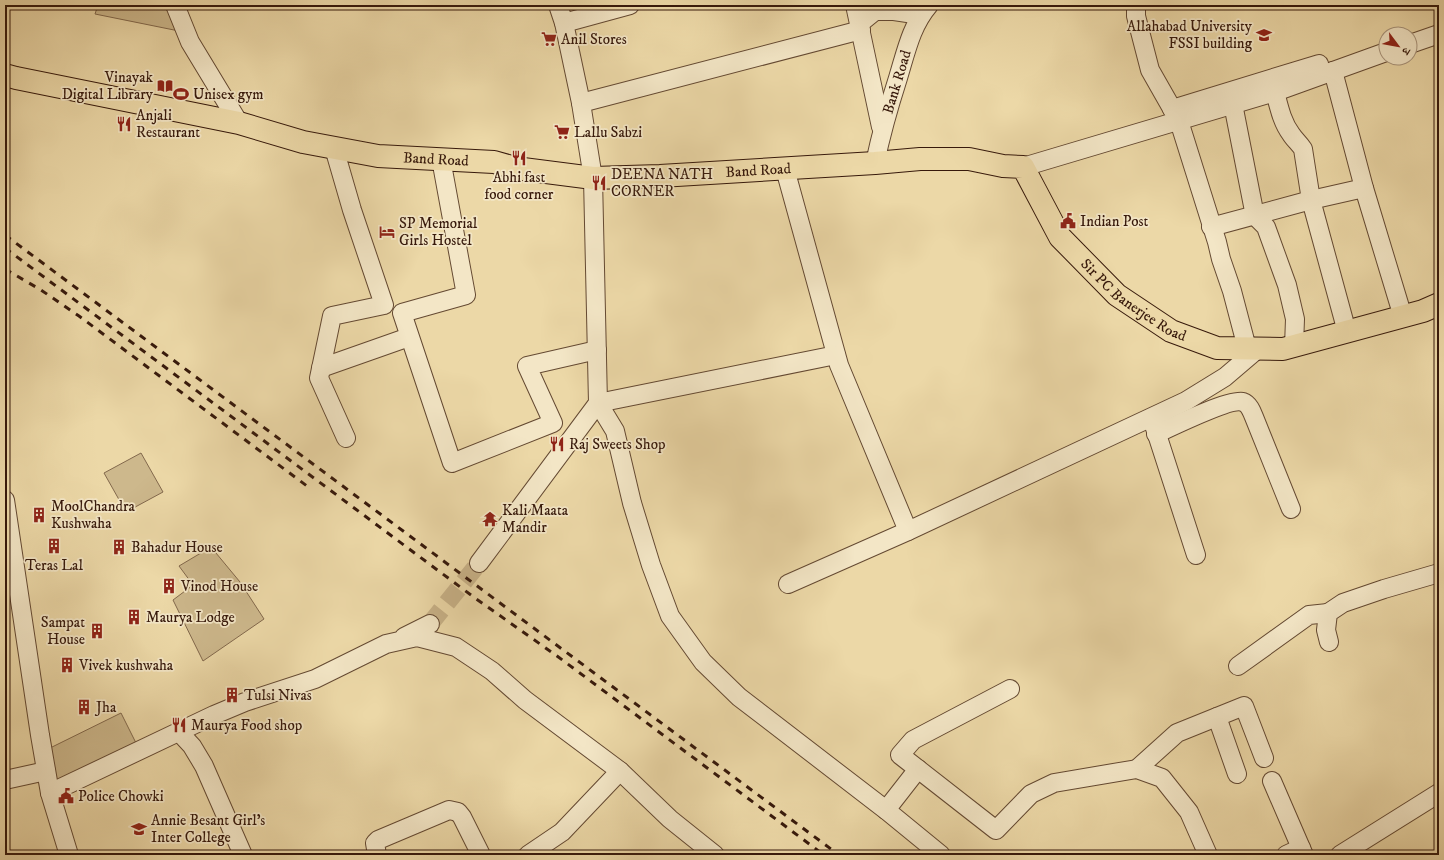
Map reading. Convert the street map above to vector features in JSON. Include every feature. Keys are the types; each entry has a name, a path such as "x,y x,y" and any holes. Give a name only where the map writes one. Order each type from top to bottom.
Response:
{"main road":[{"name":"Band Road","path":"5,75 240,124 303,142 378,156 494,162 515,168 593,178 660,176 875,163"},
{"path":"875,163 920,159 969,159 1003,166 1023,167"},
{"name":"Sir PC Banerjee Road","path":"1023,167 1060,237 1117,295 1170,331 1217,348 1283,349 1403,317 1439,304"}],"street":[{"path":"175,5 190,42 240,124"},
{"path":"558,5 564,24 581,103 593,178 598,403 615,431 632,504 651,565 670,616 703,662 738,697 886,810 941,855"},
{"path":"564,24 630,5"},
{"path":"855,5 882,130"},
{"path":"1136,5 1136,16 1150,70 1176,115 1232,291 1253,348 1226,376 1186,401 1154,425"},
{"path":"581,103 860,27 875,11 925,10"},
{"name":"Bank Road","path":"875,163 882,130 911,35 925,10"},
{"path":"1418,41 1439,34"},
{"path":"1023,167 1378,47"},
{"path":"1176,115 1233,104 1276,92 1378,55"},
{"path":"1333,71 1364,188 1403,317"},
{"path":"1276,92 1283,122 1303,149 1311,200 1347,332"},
{"path":"1233,104 1255,216 1266,227 1287,285 1295,320 1294,346"},
{"path":"334,148 352,210 384,305 332,316 319,378 346,438"},
{"path":"441,159 466,295 402,313 452,463 553,422 527,366 597,350"},
{"path":"785,169 839,365 908,531"},
{"path":"1211,226 1364,188"},
{"path":"321,368 409,337"},
{"path":"479,563 598,403 836,355"},
{"path":"788,584 1154,425 1238,401 1244,402 1250,408 1291,509"},
{"path":"1154,425 1196,555"},
{"path":"5,500 8,537 46,771 50,793 69,855"},
{"path":"1238,666 1309,615 1328,613 1343,603 1439,573"},
{"path":"1328,613 1326,630 1329,642"},
{"path":"50,793 245,702 315,679 430,624"},
{"path":"386,644 417,637 456,647 492,671 525,700 620,771 670,819 716,855"},
{"path":"1010,689 913,740 900,754 996,830 1031,794 1054,784 1137,769 1162,778 1189,812 1208,855"},
{"path":"1137,769 1177,733 1244,706 1264,758"},
{"path":"1217,717 1238,774"},
{"path":"179,732 192,746 204,766 243,855"},
{"path":"886,810 918,769"},
{"path":"5,780 46,771"},
{"path":"528,855 562,832 620,771"},
{"path":"1272,781 1297,853"},
{"path":"1340,855 1439,793"},
{"path":"377,855 375,843 378,840 449,810 454,810 462,817 481,855"}],"shaded area":[{"path":"98,5 168,5 179,31 95,14"},
{"path":"141,453 163,492 126,512 104,473"},
{"path":"211,547 240,582 264,619 203,661 173,600 193,585 179,566"},
{"path":"121,713 138,747 53,789 46,750"}],"tunnel":[{"path":"430,624 479,563"}],"railway":[{"path":"5,235 839,855"},
{"path":"5,248 475,598 557,656 824,855"},
{"path":"5,269 41,290 79,316 311,489"}],"place":[{"name":"Allahabad University FSSI building","path":"1264,35"},
{"name":"Anil Stores","path":"549,39"},
{"name":"Vinayak Digital Library","path":"165,86"},
{"name":"Unisex gym","path":"181,94"},
{"name":"Anjali Restaurant","path":"124,124"},
{"name":"Lallu Sabzi","path":"562,132"},
{"name":"Abhi fast food corner","path":"519,158"},
{"name":"DEENA NATH CORNER","path":"599,183"},
{"name":"Indian Post","path":"1068,221"},
{"name":"SP Memorial Girls Hostel","path":"387,232"},
{"name":"Raj Sweets Shop","path":"557,444"},
{"name":"MoolChandra Kushwaha","path":"39,515"},
{"name":"Kali Maata Mandir","path":"490,519"},
{"name":"Teras Lal","path":"54,546"},
{"name":"Bahadur House","path":"119,547"},
{"name":"Vinod House","path":"169,586"},
{"name":"Maurya Lodge","path":"134,617"},
{"name":"Sampat House","path":"97,631"},
{"name":"Vivek kushwaha","path":"67,665"},
{"name":"Tulsi Nivas","path":"232,695"},
{"name":"Jha","path":"84,707"},
{"name":"Maurya Food shop","path":"179,725"},
{"name":"Police Chowki","path":"66,796"},
{"name":"Annie Besant Girl's Inter College","path":"139,829"}]}
